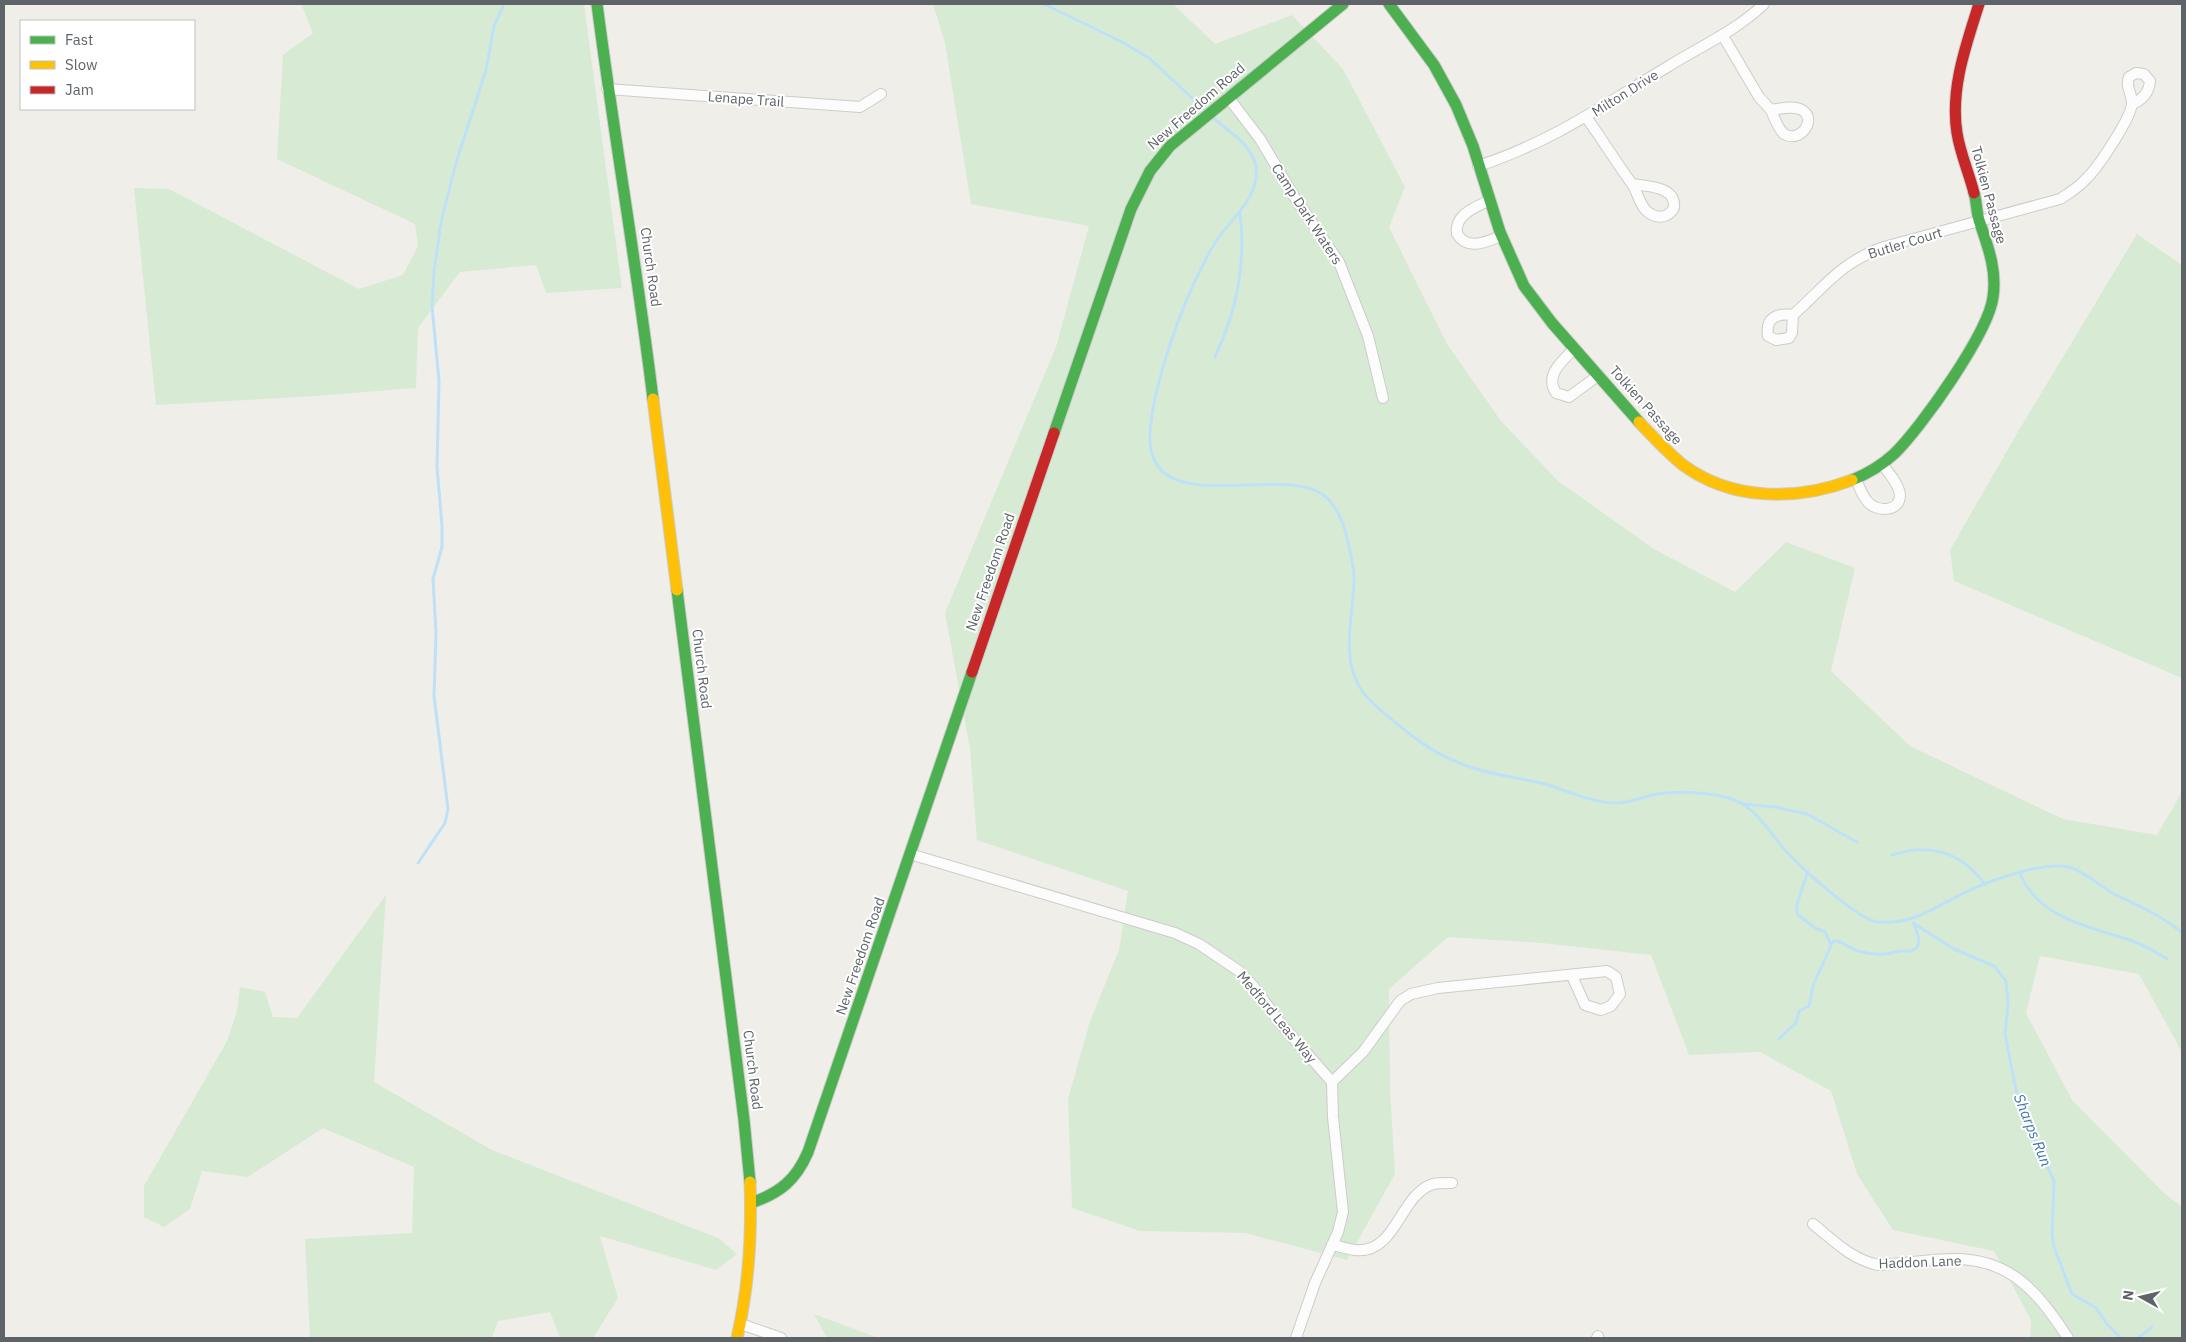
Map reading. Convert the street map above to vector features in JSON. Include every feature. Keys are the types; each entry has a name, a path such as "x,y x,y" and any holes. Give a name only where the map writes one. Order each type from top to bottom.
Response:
{"street":[{"name":"Church Road","path":"597,4 607,89 640,294 744,1120 752,1203 748,1268 741,1324 737,1338"},
{"name":"New Freedom Road","path":"752,1203 790,1185 803,1166 1132,205 1143,179 1154,162 1190,128 1343,4"},
{"name":"Tolkien Passage","path":"1389,4 1438,71 1458,107 1501,236 1517,274 1530,297 1661,447 1682,466 1709,480 1744,492 1780,495 1821,490 1856,480 1895,455 1929,411 1964,358 1990,313 1994,287 1992,266 1987,238 1979,222 1975,194 1958,139 1956,108 1961,66 1979,4"},
{"name":"Milton Drive","path":"1478,166 1516,154 1586,117 1671,64 1723,36 1764,4"},
{"path":"1723,36 1759,96 1771,110"},
{"name":"Lenape Trail","path":"607,89 860,107 881,94"},
{"name":"Camp Dark Waters","path":"1224,100 1260,139 1295,198 1339,262 1368,336 1383,398"},
{"name":"Butler Court","path":"1793,315 1842,268 1862,256 1884,247 2060,199 2073,191 2086,179 2111,146 2125,122 2132,104"},
{"path":"1586,117 1632,184"},
{"path":"1488,201 1463,215 1458,224 1457,234 1464,242 1470,244 1482,243 1501,236"},
{"path":"1575,348 1553,375 1553,388 1556,393 1569,397 1599,375"},
{"path":"1856,480 1867,501 1873,506 1883,509 1895,506 1899,500 1898,489 1882,464"},
{"name":"Medford Leas Way","path":"910,854 1174,933 1200,944 1239,971 1332,1082"},
{"path":"1296,1338 1308,1302 1332,1245 1342,1212 1333,1116 1332,1082 1364,1052 1400,1001 1411,994 1463,985 1572,976 1607,971 1616,977 1620,994 1611,1006 1601,1010 1585,1005 1572,976"},
{"path":"1332,1245 1355,1250 1371,1248 1386,1238 1421,1191 1432,1184 1452,1183"},
{"name":"Haddon Lane","path":"1813,1224 1848,1253 1867,1263 1878,1265 1969,1260 2010,1273 2033,1290 2068,1338"},
{"path":"741,1324 781,1338"}],"green space":[{"path":"301,4 584,4 622,288 546,293 536,265 460,272 418,328 416,388 156,405 134,188 169,189 359,289 403,275 418,246 415,224 277,159 283,55 313,33"},
{"path":"933,4 1173,4 1215,44 1292,15 1343,69 1405,187 1389,227 1447,344 1501,421 1558,481 1654,549 1735,592 1786,542 1855,568 1831,671 1910,746 2063,819 2157,835 2182,792 2182,1052 2139,974 2040,956 2026,1013 2072,1100 2164,1193 2182,1207 2182,1338 2030,1338 2031,1320 1994,1251 1893,1230 1857,1174 1831,1091 1760,1052 1689,1055 1651,955 1542,943 1448,937 1389,989 1390,1090 1395,1174 1347,1260 1245,1233 1140,1231 1072,1208 1068,1099 1090,1021 1119,950 1128,891 977,840 970,749 945,613 1056,347 1089,226 971,204 945,43"},
{"path":"2137,234 2182,265 2182,678 1954,581 1950,550 2019,430"},
{"path":"386,895 374,1082 492,1150 718,1238 736,1255 716,1270 600,1236 618,1298 593,1338 560,1338 550,1312 498,1321 492,1338 310,1338 305,1239 412,1233 414,1167 323,1128 248,1177 202,1171 190,1209 164,1227 144,1217 144,1186 227,1041 237,1011 240,987 265,992 273,1017 297,1018"},
{"path":"814,1314 878,1338 827,1338"}],"waterway":[{"path":"418,863 445,823 448,809 434,696 436,633 433,579 442,547 437,467 439,381 432,306 434,272 441,222 456,163 486,70 494,26 504,4"},
{"path":"1044,4 1124,43 1149,58 1206,111"},
{"path":"1212,117 1239,139 1250,152 1256,167 1255,185 1248,200 1214,244 1186,301 1162,369 1156,392 1150,433 1154,460 1168,476 1190,484 1217,486 1275,484 1301,486 1322,494 1327,498 1338,513 1343,525 1353,569 1354,580 1349,648 1351,664 1356,679 1364,693 1387,716 1428,747 1462,764 1472,768 1545,784 1591,799 1619,803 1661,793 1683,792 1707,794 1737,801 1751,810 1784,849 1815,879 1843,903 1869,919 1878,922 1910,919 1998,879 2031,869 2060,866 2072,868 2084,874 2116,895 2159,916 2182,933"},
{"path":"1215,357 1229,322 1238,287 1242,251 1240,213"},
{"path":"1743,804 1775,807 1807,814 1857,842"},
{"path":"1892,855 1919,850 1944,853 1966,865 1985,885"},
{"path":"1808,871 1797,904 1797,914 1815,928 1825,932 1831,944"},
{"path":"2020,873 2028,889 2039,901 2053,911 2068,919 2133,941 2167,959"},
{"name":"Sharps Run","path":"1913,923 1954,949 1994,966 2006,981 2008,1004 2005,1034 2018,1100 2029,1119 2033,1136 2054,1181 2052,1235 2054,1247 2072,1294 2096,1308 2107,1324 2121,1338"},
{"path":"1779,1039 1796,1023 1799,1011 1809,1006 1813,986 1833,941 1858,951 1874,954 1911,951 1919,943 1914,925"},
{"path":"2138,1338 2152,1327"}],"traffic: fast":[{"path":"597,4 653,399"},
{"path":"1054,433 1131,209 1150,171 1170,146 1343,4"},
{"path":"1389,4 1434,65 1456,105 1473,146 1500,232 1524,286 1552,323 1639,422"},
{"path":"1852,480 1884,462 1906,441 1952,379 1980,333 1989,313 1994,287 1993,268 1979,219 1974,193"},
{"path":"677,590 744,1120 750,1182"},
{"path":"751,1203 770,1195 786,1184 798,1170 808,1152 972,672"}],"traffic: slow":[{"path":"653,399 677,590"},
{"path":"1639,422 1683,465 1702,477 1744,491 1765,494 1809,492 1852,480"},
{"path":"737,1338 749,1260 750,1182"}],"traffic: jam":[{"path":"1974,193 1962,156 1955,117 1960,67 1979,4"},
{"path":"972,672 1054,433"}]}
